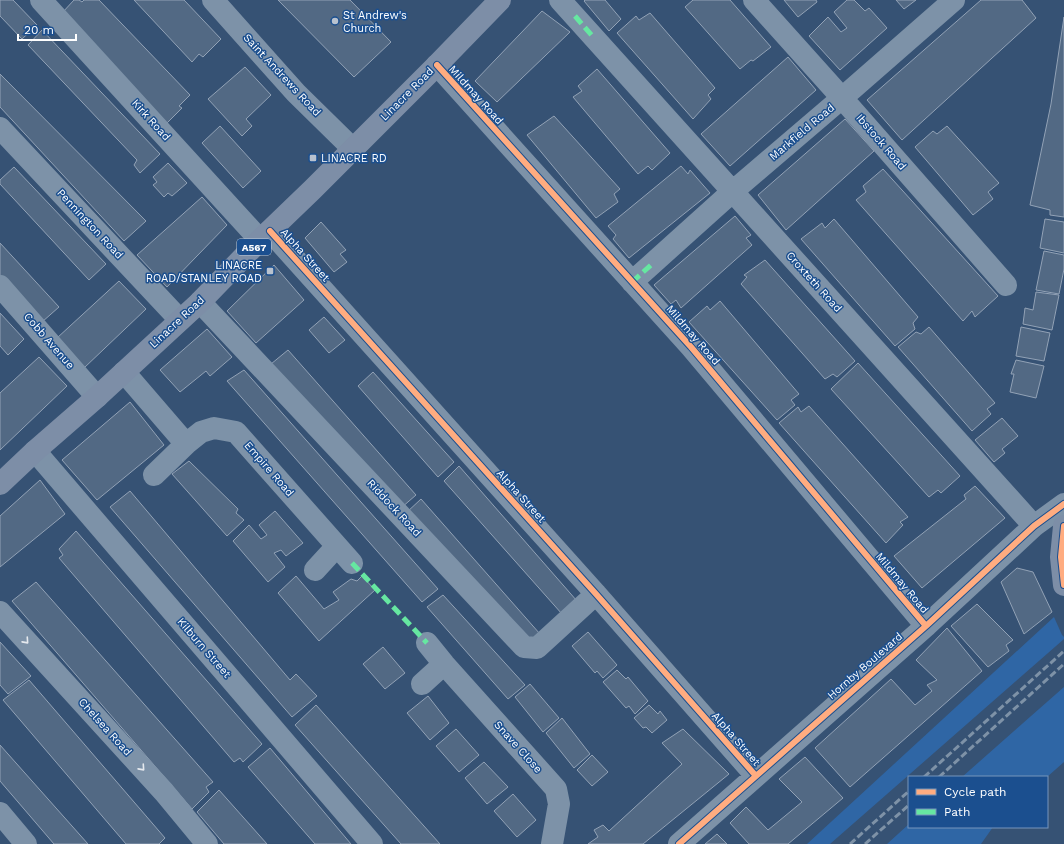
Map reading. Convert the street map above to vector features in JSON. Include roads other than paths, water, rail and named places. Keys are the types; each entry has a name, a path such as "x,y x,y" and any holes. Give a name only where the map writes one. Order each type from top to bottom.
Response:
{"main road":[{"name":"Linacre Road","path":"3,476 35,451 97,397 200,302 500,0"},
{"path":"1064,526 1060,557 1064,585"}],"street":[{"name":"Kirk Road","path":"41,0 265,236"},
{"name":"Saint Andrews Road","path":"213,0 296,93 352,149"},
{"name":"Croxteth Road","path":"560,0 1034,526"},
{"name":"Ibstock Road","path":"754,0 1006,285"},
{"name":"Markfield Road","path":"632,282 732,192 954,0"},
{"name":"Mildmay Road","path":"437,65 690,347 926,626"},
{"name":"Pennington Road","path":"0,128 180,320"},
{"name":"Alpha Street","path":"265,236 596,594 756,776"},
{"name":"Cobb Avenue","path":"0,286 97,397"},
{"name":"Riddock Road","path":"200,302 524,647 537,648 596,594"},
{"path":"124,372 186,444"},
{"name":"Empire Road","path":"154,475 186,444 201,432 214,428 236,432 352,563"},
{"name":"Kilburn Street","path":"35,451 372,844"},
{"name":"Hornby Boulevard","path":"678,844 926,626 1034,526 1064,504"},
{"path":"315,570 337,546"},
{"name":"Chelsea Road","path":"0,612 164,792 207,844"},
{"name":"Snave Close","path":"427,643 556,789 559,804 552,844"},
{"path":"422,684 444,664"},
{"path":"0,813 26,844"}],"railway":[{"path":"925,776 1064,651"},
{"path":"940,776 1064,664"},
{"path":"850,844 908,792"},
{"path":"865,844 908,806"}],"place":[{"name":"St Andrew's Church","path":"335,21"},
{"name":"LINACRE RD","path":"313,158"},
{"name":"LINACRE ROAD/STANLEY ROAD","path":"270,271"}]}
